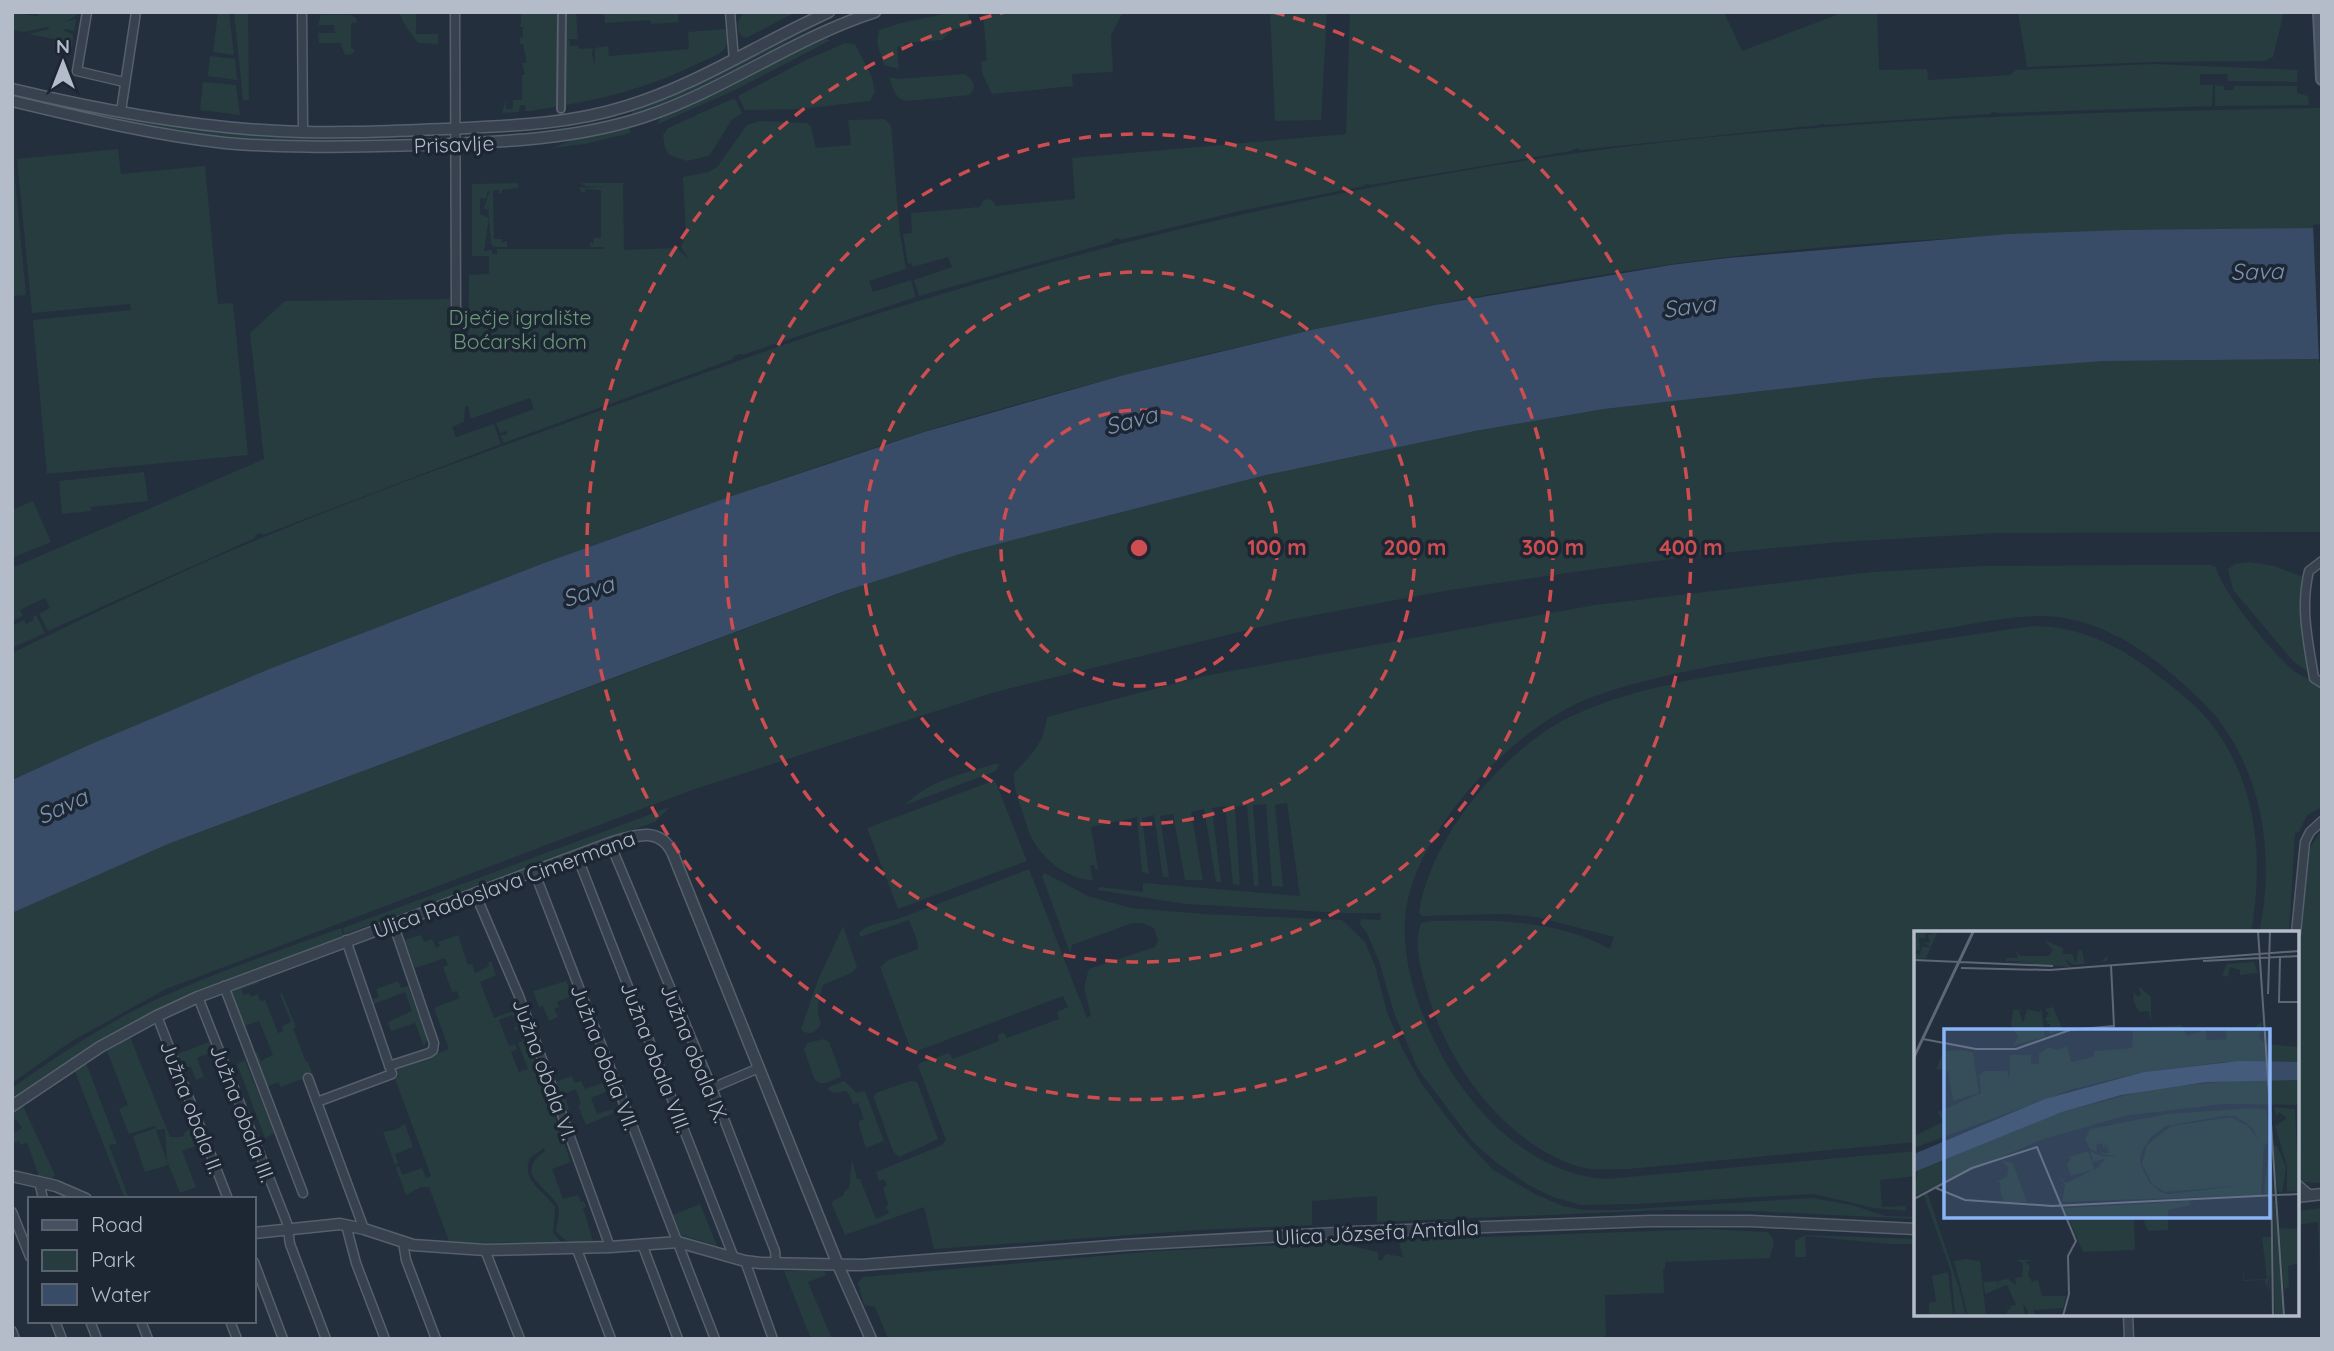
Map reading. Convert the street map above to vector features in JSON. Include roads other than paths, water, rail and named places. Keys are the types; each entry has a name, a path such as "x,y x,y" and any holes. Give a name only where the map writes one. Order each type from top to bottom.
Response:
{"main road":[{"path":"2319,12 2322,79"}],"street":[{"path":"87,12 77,71 124,82"},
{"path":"121,111 136,12"},
{"path":"302,12 303,132"},
{"path":"455,12 456,321"},
{"path":"561,109 562,12"},
{"path":"730,12 734,60"},
{"name":"Prisavlje","path":"12,89 78,105 217,126 303,132 553,122 611,111 677,88 829,12"},
{"name":"Prisavlje","path":"12,101 125,127 227,143 300,147 517,142 560,137 636,120 705,92 858,15 875,12"},
{"path":"2322,561 2309,572 2304,601 2305,633 2314,678 2322,683"},
{"path":"2296,931 2305,842 2309,832 2322,821"},
{"name":"Ulica Radoslava Cimermana","path":"12,1106 100,1047 157,1016 224,986 610,843 644,834 659,837 670,847 838,1265 871,1339"},
{"name":"Južna obala IX.","path":"610,843 712,1088 775,1251 776,1264"},
{"name":"Južna obala VIII.","path":"577,856 734,1258"},
{"name":"Južna obala VII.","path":"534,872 715,1339"},
{"name":"Južna obala VI.","path":"475,893 519,996 610,1247"},
{"path":"317,1102 433,1050 434,1043 393,923"},
{"path":"346,940 391,1070"},
{"name":"Južna obala III.","path":"224,986 303,1193"},
{"name":"Južna obala III.","path":"198,997 287,1223 290,1244 326,1339"},
{"name":"Južna obala II.","path":"157,1016 227,1197"},
{"path":"712,1088 759,1068"},
{"path":"308,1078 364,1229"},
{"path":"12,1176 39,1181 81,1197"},
{"path":"39,1181 43,1197"},
{"path":"2299,1185 2316,1195"},
{"path":"12,1212 28,1252"},
{"name":"Ulica Józsefa Antalla","path":"256,1233 325,1224 346,1225 413,1245 485,1250 610,1247 678,1242 745,1261 861,1265 1124,1245 1340,1233 1650,1221 1751,1221 1914,1229"},
{"path":"346,1225 356,1263 385,1339"},
{"path":"403,1242 406,1260 436,1339"},
{"path":"642,1244 678,1339"},
{"path":"576,1247 611,1339"},
{"path":"485,1250 520,1339"},
{"path":"745,1261 773,1339"},
{"path":"256,1267 283,1339"},
{"path":"2128,1316 2129,1339"},
{"path":"12,1331 15,1339"}],"water":[{"name":"Sava","path":"2322,228 2322,359 2104,361 1876,378 1604,409 1475,431 1266,475 963,553 842,592 168,844 12,913 12,780 272,668 544,563 726,498 924,432 1124,375 1316,329 1435,305 1671,265 2009,234"}],"park label":[{"name":"Dječje igralište Boćarski dom","path":"520,329"}]}
